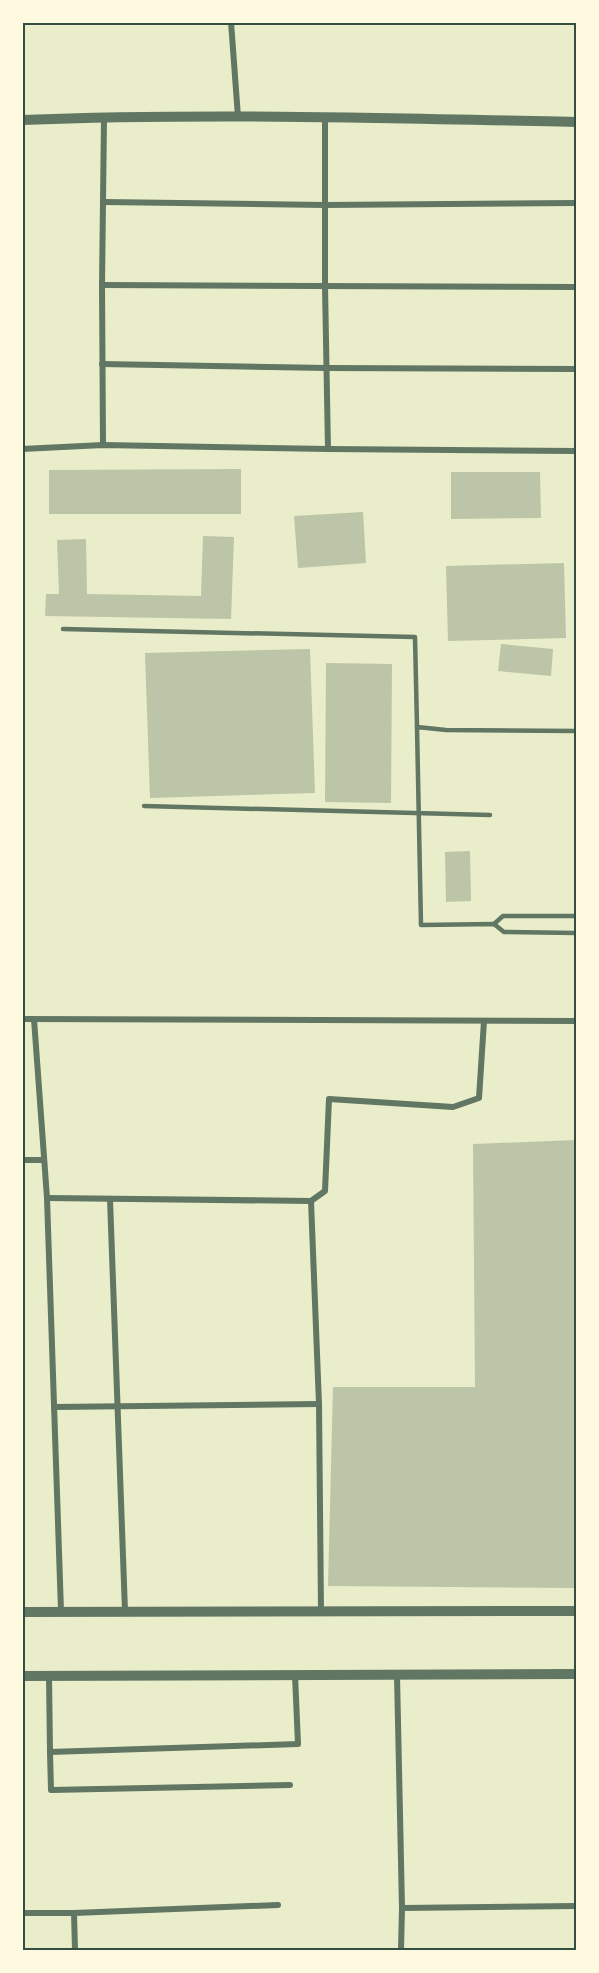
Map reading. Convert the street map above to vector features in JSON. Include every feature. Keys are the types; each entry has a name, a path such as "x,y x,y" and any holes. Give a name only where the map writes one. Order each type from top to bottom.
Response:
{"street":[{"path":"231,22 238,118"},
{"path":"103,445 104,117"},
{"path":"22,120 104,117 325,117 576,122"},
{"path":"325,117 328,449"},
{"path":"103,202 325,205 576,203"},
{"path":"102,285 576,287"},
{"path":"102,364 576,369"},
{"path":"22,448 103,445 576,451"},
{"path":"22,1019 576,1021"},
{"path":"34,1019 47,1198 61,1611"},
{"path":"47,1198 311,1201 326,1191 329,1099 453,1107 479,1098 484,1021"},
{"path":"22,1160 44,1160"},
{"path":"111,1198 125,1611"},
{"path":"311,1201 319,1404 321,1611"},
{"path":"54,1407 319,1404"},
{"path":"563,1611 576,1622"},
{"path":"22,1612 576,1611"},
{"path":"22,1676 397,1675 575,1671"},
{"path":"50,1752 298,1744 295,1675"},
{"path":"397,1675 401,1950"},
{"path":"49,1676 51,1790 290,1785"},
{"path":"22,1913 278,1905"},
{"path":"402,1908 576,1905"},
{"path":"74,1912 75,1950"}],"lane":[{"path":"63,629 416,637 421,925 494,924 504,932 576,933"},
{"path":"417,727 446,730 576,731"},
{"path":"144,806 490,815"},
{"path":"494,924 503,916 576,916"}],"building":[{"path":"241,469 241,514 49,514 49,470"},
{"path":"451,472 540,472 541,518 451,519"},
{"path":"363,512 366,563 298,568 294,516"},
{"path":"203,536 234,537 231,619 45,616 46,594 59,594 57,540 86,539 87,594 201,596"},
{"path":"564,563 566,638 448,641 446,566"},
{"path":"501,644 553,649 551,676 498,671"},
{"path":"310,649 315,793 150,798 145,653"},
{"path":"326,663 392,664 391,803 325,802"},
{"path":"470,851 471,901 446,902 445,852"},
{"path":"576,1140 576,1588 328,1586 333,1387 475,1387 473,1144"}]}
